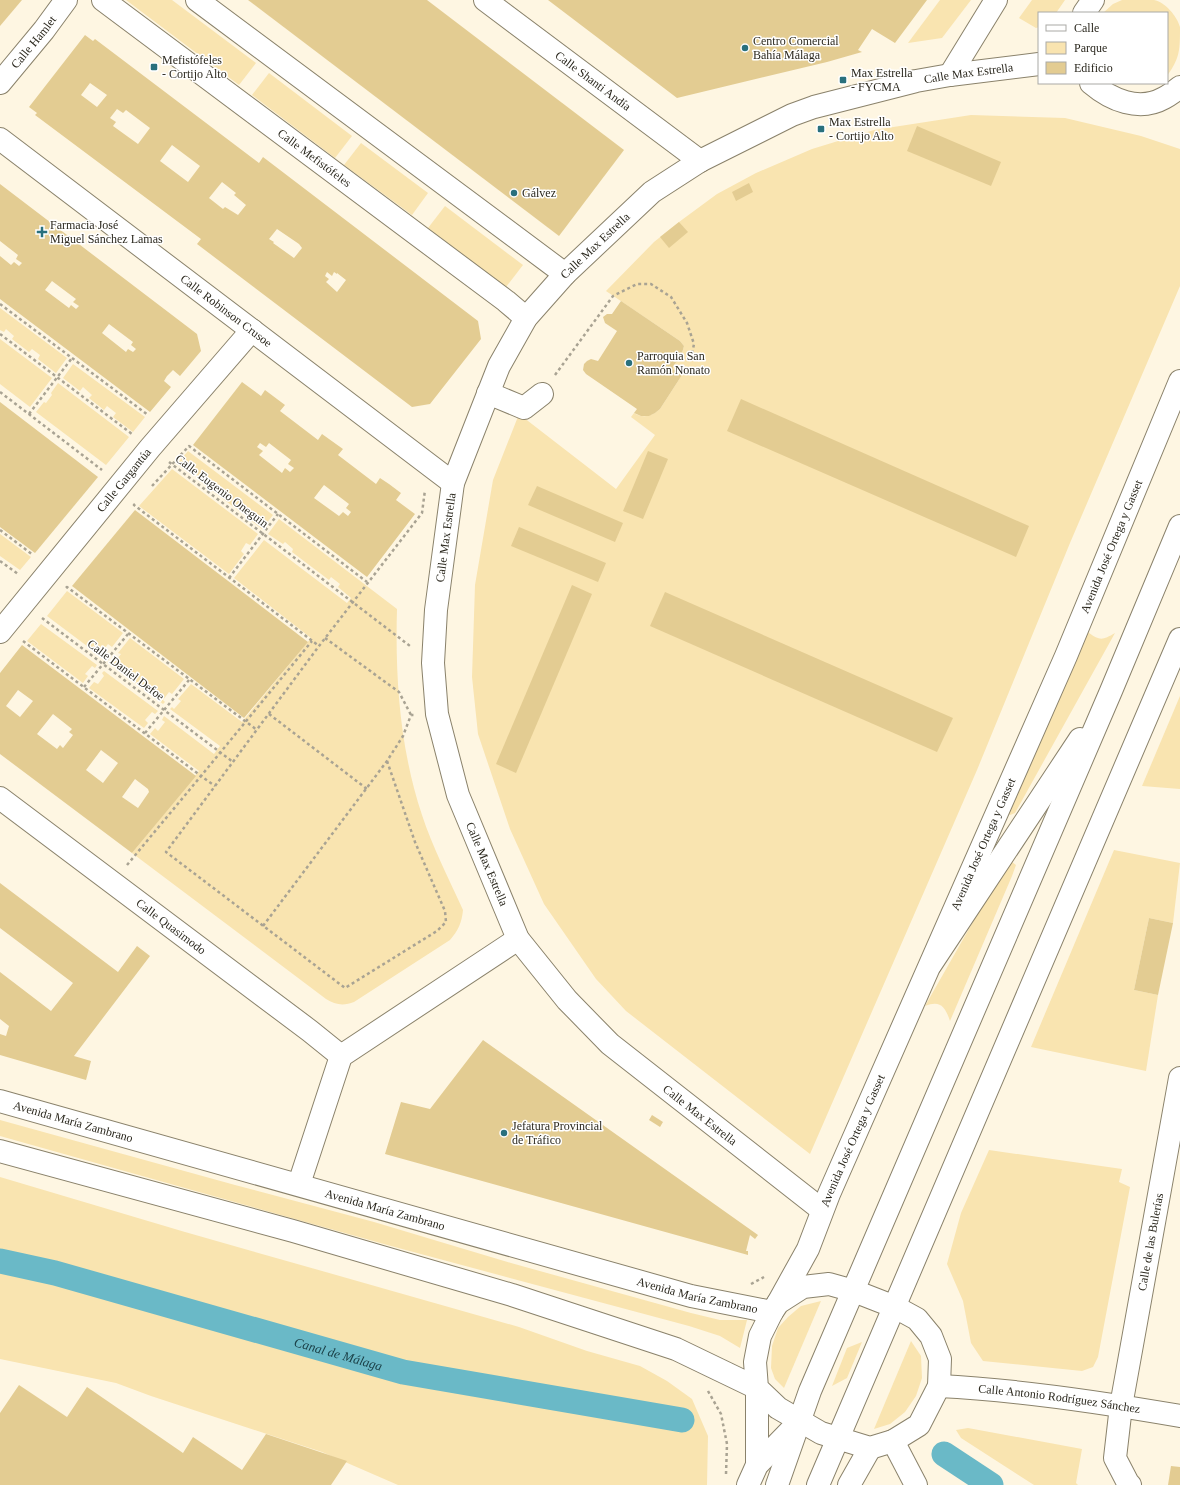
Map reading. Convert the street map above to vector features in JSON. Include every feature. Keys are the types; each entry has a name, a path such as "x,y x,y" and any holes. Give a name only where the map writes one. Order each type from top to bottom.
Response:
{"street":[{"name":"Calle Hamlet","path":"0,83 44,30 66,0"},
{"name":"Calle Mefistófeles","path":"103,0 506,301 526,318"},
{"path":"198,0 565,274"},
{"name":"Calle Shanti Andía","path":"485,0 700,161"},
{"path":"950,75 996,0"},
{"path":"1085,12 1093,0"},
{"name":"Calle Max Estrella","path":"822,1210 610,1044 567,1000 518,939 458,795 437,714 433,663 436,610 453,483 499,366 526,318 565,274 652,192 700,161 792,115 814,107 916,81 950,75 1038,64"},
{"path":"1092,84 1102,93 1116,100 1127,103 1148,103 1174,96"},
{"name":"Calle Robinson Crusoe","path":"0,139 453,483"},
{"name":"Calle Gargantúa","path":"0,632 150,448 252,330"},
{"name":"Avenida José Ortega y Gasset","path":"757,1388 755,1362 760,1336 808,1250 822,1210 1066,656 1180,381"},
{"path":"488,393 524,408 542,394"},
{"path":"777,1485 810,1391 1111,692 1180,526"},
{"path":"818,1485 839,1439 1180,639"},
{"path":"931,964 1111,692"},
{"name":"Calle Quasimodo","path":"0,798 310,1031 341,1056"},
{"path":"299,1184 341,1056 518,939"},
{"name":"Calle de las Bulerías","path":"1130,1485 1115,1458 1121,1406 1176,1130 1180,1078"},
{"name":"Avenida María Zambrano","path":"0,1101 299,1184 360,1203 692,1296 775,1308"},
{"path":"0,1151 293,1231 512,1295 676,1349 757,1388 778,1408 821,1433 839,1439 870,1448 894,1441 919,1425 938,1386 940,1359 931,1336 917,1319 895,1307 854,1291 829,1284 803,1287 775,1308"},
{"name":"Calle Antonio Rodríguez Sánchez","path":"938,1386 986,1389 1121,1406 1180,1416"},
{"path":"748,1485 756,1465 757,1388"},
{"path":"756,1465 800,1421"},
{"path":"894,1441 916,1485"},
{"path":"850,1485 870,1448"}],"path":[{"path":"542,394 613,296 637,284 651,284 672,297 687,323 694,344 691,360"},
{"path":"0,304 150,417"},
{"name":"Calle Eugenio Oneguin","path":"0,334 433,663"},
{"path":"29,414 72,358"},
{"path":"0,392 104,472"},
{"path":"150,488 188,446 367,582"},
{"path":"387,761 415,842 445,911 446,922 437,931 345,988 166,852 367,582 422,513 427,463"},
{"path":"140,499 134,505 319,646"},
{"path":"229,578 278,514"},
{"path":"0,530 37,558"},
{"path":"0,561 22,576"},
{"path":"62,594 67,587 257,730"},
{"name":"Calle Daniel Defoe","path":"37,623 42,618 233,762"},
{"path":"84,687 128,634"},
{"path":"27,635 22,641 215,786"},
{"path":"325,638 399,692 411,715"},
{"path":"113,883 201,776 219,751 312,641"},
{"path":"145,733 189,680"},
{"path":"269,714 367,789"},
{"path":"263,926 367,789 403,736"}],"green space":[{"path":"126,0 172,0 256,63 239,85"},
{"path":"940,0 971,0 942,38 908,43"},
{"path":"1032,0 1065,0 1057,12 1038,12 1038,27 1036,28 1019,18"},
{"path":"1122,0 1154,0 1158,1 1170,10 1180,27 1177,59 1168,74 1168,12 1104,12 1113,4"},
{"path":"269,73 352,136 335,158 252,95"},
{"path":"971,115 1065,118 1141,136 1180,149 1180,286 1070,543 977,770 810,1154 626,1011 596,979 544,904 510,829 478,734 472,677 475,585 493,480 519,414 616,489 655,435 631,417 634,413 641,416 648,416 660,409 682,375 673,369 673,367 682,353 684,346 680,341 606,291 654,242 717,194 756,173 812,149 874,130"},
{"path":"361,143 428,193 412,215 344,165"},
{"path":"445,206 523,265 506,287 428,228"},
{"path":"0,308 67,358 56,373 38,359 40,355 32,349 29,352 12,339 14,336 6,329 4,332 0,330"},
{"path":"0,339 52,378 30,407 0,384"},
{"path":"73,364 145,417 133,432 113,417 116,413 107,406 104,410 89,398 92,395 83,387 80,391 63,378"},
{"path":"58,383 129,437 106,465 36,412 44,402 46,403"},
{"path":"188,451 273,515 262,529 248,518 250,515 241,509 239,511 201,482 203,479 194,473 192,475 177,464"},
{"path":"172,469 258,534 250,545 246,543 241,551 244,554 229,574 139,506"},
{"path":"279,519 397,609 397,661 400,713 409,765 426,827 463,910 459,926 450,940 354,1002 347,1004 336,1004 326,999 132,853 199,771 150,734 155,728 158,731 165,722 162,720 164,716 214,754 220,746 170,709 172,707 174,709 181,701 178,699 191,684 242,722 311,638 234,578 264,540 347,603 351,598 338,587 340,584 331,577 329,580 292,552 293,549 285,542 283,544 268,534"},
{"path":"0,534 31,557 20,570 0,556"},
{"path":"67,591 123,633 112,647 108,644 102,652 105,655 103,658 47,616"},
{"path":"1087,620 1089,633 1096,637 1102,639 1115,633 1015,813 1010,815 1006,811"},
{"path":"41,624 97,665 95,668 92,666 85,674 88,676 83,683 27,641"},
{"path":"130,638 184,679 172,694 169,692 163,700 165,702 163,704 110,663 111,660 115,662 121,654 118,653"},
{"path":"104,671 158,711 155,714 152,712 145,720 148,723 144,728 89,688 94,682 98,684 104,676 102,673"},
{"path":"1180,696 1180,789 1142,786"},
{"path":"1114,850 1180,863 1173,923 1149,918 1134,990 1158,995 1146,1071 1031,1047"},
{"path":"1012,862 1016,865 1012,876 950,1021 944,1008 938,1004 930,1004 925,1006 1006,864"},
{"path":"0,1120 374,1222 511,1263 691,1313 720,1320 747,1320 740,1348 720,1336 689,1326 391,1246 0,1136"},
{"path":"989,1150 1122,1169 1119,1182 1130,1187 1098,1357 1093,1367 1082,1371 983,1361 971,1343 963,1301 947,1264 961,1213"},
{"path":"0,1177 185,1232 519,1327 587,1351 640,1366 667,1381 692,1399 708,1436 707,1485 398,1485 322,1452 151,1396 116,1383 0,1359"},
{"path":"821,1301 784,1388 775,1379 771,1368 772,1346 778,1328 801,1306"},
{"path":"911,1341 921,1356 922,1378 916,1396 905,1412 890,1424 874,1429"},
{"path":"862,1342 847,1378 832,1386 847,1348"},
{"path":"968,1428 1082,1449 1076,1483 1078,1485 1034,1485 961,1438 956,1430"}],"building":[{"path":"0,0 22,0 0,26"},
{"path":"248,0 427,0 624,150 559,236"},
{"name":"Centro Comercial Bahía Málaga","path":"548,0 927,0 895,43 872,29 858,50 862,52 827,62 677,98"},
{"path":"85,35 93,41 95,39 259,163 263,157 478,321 481,339 430,404 412,407 197,244 201,239 35,115 37,113 29,107","holes":["90,83 107,95 97,107 81,95","117,109 123,113 126,110 150,128 138,144 113,126 116,122 110,118","172,145 200,166 188,182 160,161","222,182 236,193 234,195 246,205 238,215 225,207 223,209 209,198","277,229 299,244 302,248 294,258 273,243 274,242 269,239","327,272 332,276 334,272 346,280 337,292 326,282 329,279 325,276"]},
{"path":"917,126 1001,162 991,186 907,151"},
{"path":"749,183 753,192 736,201 732,192"},
{"path":"0,184 197,334 201,351 180,376 173,370 167,376 164,381 171,387 150,412 0,299 0,256 11,265 14,262 19,266 22,263 16,259 18,255 0,241","holes":["52,281 76,299 73,302 79,306 76,309 71,305 69,308 45,290","109,324 133,342 131,345 136,349 133,352 128,349 126,352 102,333"]},
{"path":"679,222 688,232 669,248 660,237"},
{"path":"621,301 680,341 684,346 682,353 673,367 673,369 682,375 660,409 649,416 641,416 634,413 637,409 586,374 583,370 584,364 587,361 591,359 598,361 617,331 605,323 603,317 607,314 612,314"},
{"path":"242,382 261,396 265,390 285,405 280,411 318,440 322,434 343,449 338,455 376,484 380,478 401,493 396,500 415,514 367,577 193,445","holes":["260,443 266,447 269,443 291,460 288,464 294,468 290,472 285,468 282,473 259,455 263,451 257,447","324,485 349,504 346,508 351,512 348,516 343,512 339,516 314,498"]},
{"path":"741,399 1029,526 1016,557 727,431"},
{"path":"0,402 98,477 35,553 0,527"},
{"path":"648,451 668,459 643,519 623,511"},
{"path":"537,486 623,523 615,542 528,505"},
{"path":"135,510 308,642 244,718 72,586"},
{"path":"519,527 606,563 598,582 511,546"},
{"path":"572,585 592,594 516,773 496,764"},
{"path":"665,592 953,718 937,752 650,626"},
{"path":"22,645 196,776 132,853 0,754 0,673","holes":["18,690 33,701 20,717 6,706","53,714 72,729 69,732 73,735 63,748 60,745 57,749 37,734","101,750 118,763 103,783 86,770","135,779 148,789 149,792 138,808 122,797"]},
{"path":"0,883 118,972 137,946 150,956 74,1056 91,1061 86,1080 0,1055 0,1034 6,1036 9,1026 0,1019 0,972 51,1011 73,983 0,928"},
{"path":"1149,918 1173,923 1158,995 1134,990"},
{"path":"483,1040 758,1235 755,1239 750,1235 746,1251 748,1251 748,1255 385,1154 401,1102 430,1109"},
{"path":"652,1115 663,1122 660,1127 649,1120"},
{"path":"19,1385 67,1417 87,1387 183,1453 193,1437 242,1470 266,1434 347,1461 331,1485 0,1485 0,1413"},
{"path":"1171,1466 1180,1467 1180,1485 1168,1485"}],"waterway":[{"name":"Canal de Málaga","path":"0,1261 55,1273 403,1372 682,1420"},
{"name":"Canal de Málaga","path":"944,1454 991,1485"}],"place":[{"name":"Centro Comercial Bahía Málaga","path":"745,48"},
{"name":"Mefistófeles - Cortijo Alto","path":"154,67"},
{"name":"Max Estrella - FYCMA","path":"843,80"},
{"name":"Max Estrella - Cortijo Alto","path":"821,129"},
{"name":"Gálvez","path":"514,193"},
{"name":"Farmacia José Miguel Sánchez Lamas","path":"42,232"},
{"name":"Parroquia San Ramón Nonato","path":"629,363"},
{"name":"Jefatura Provincial de Tráfico","path":"504,1133"}]}
